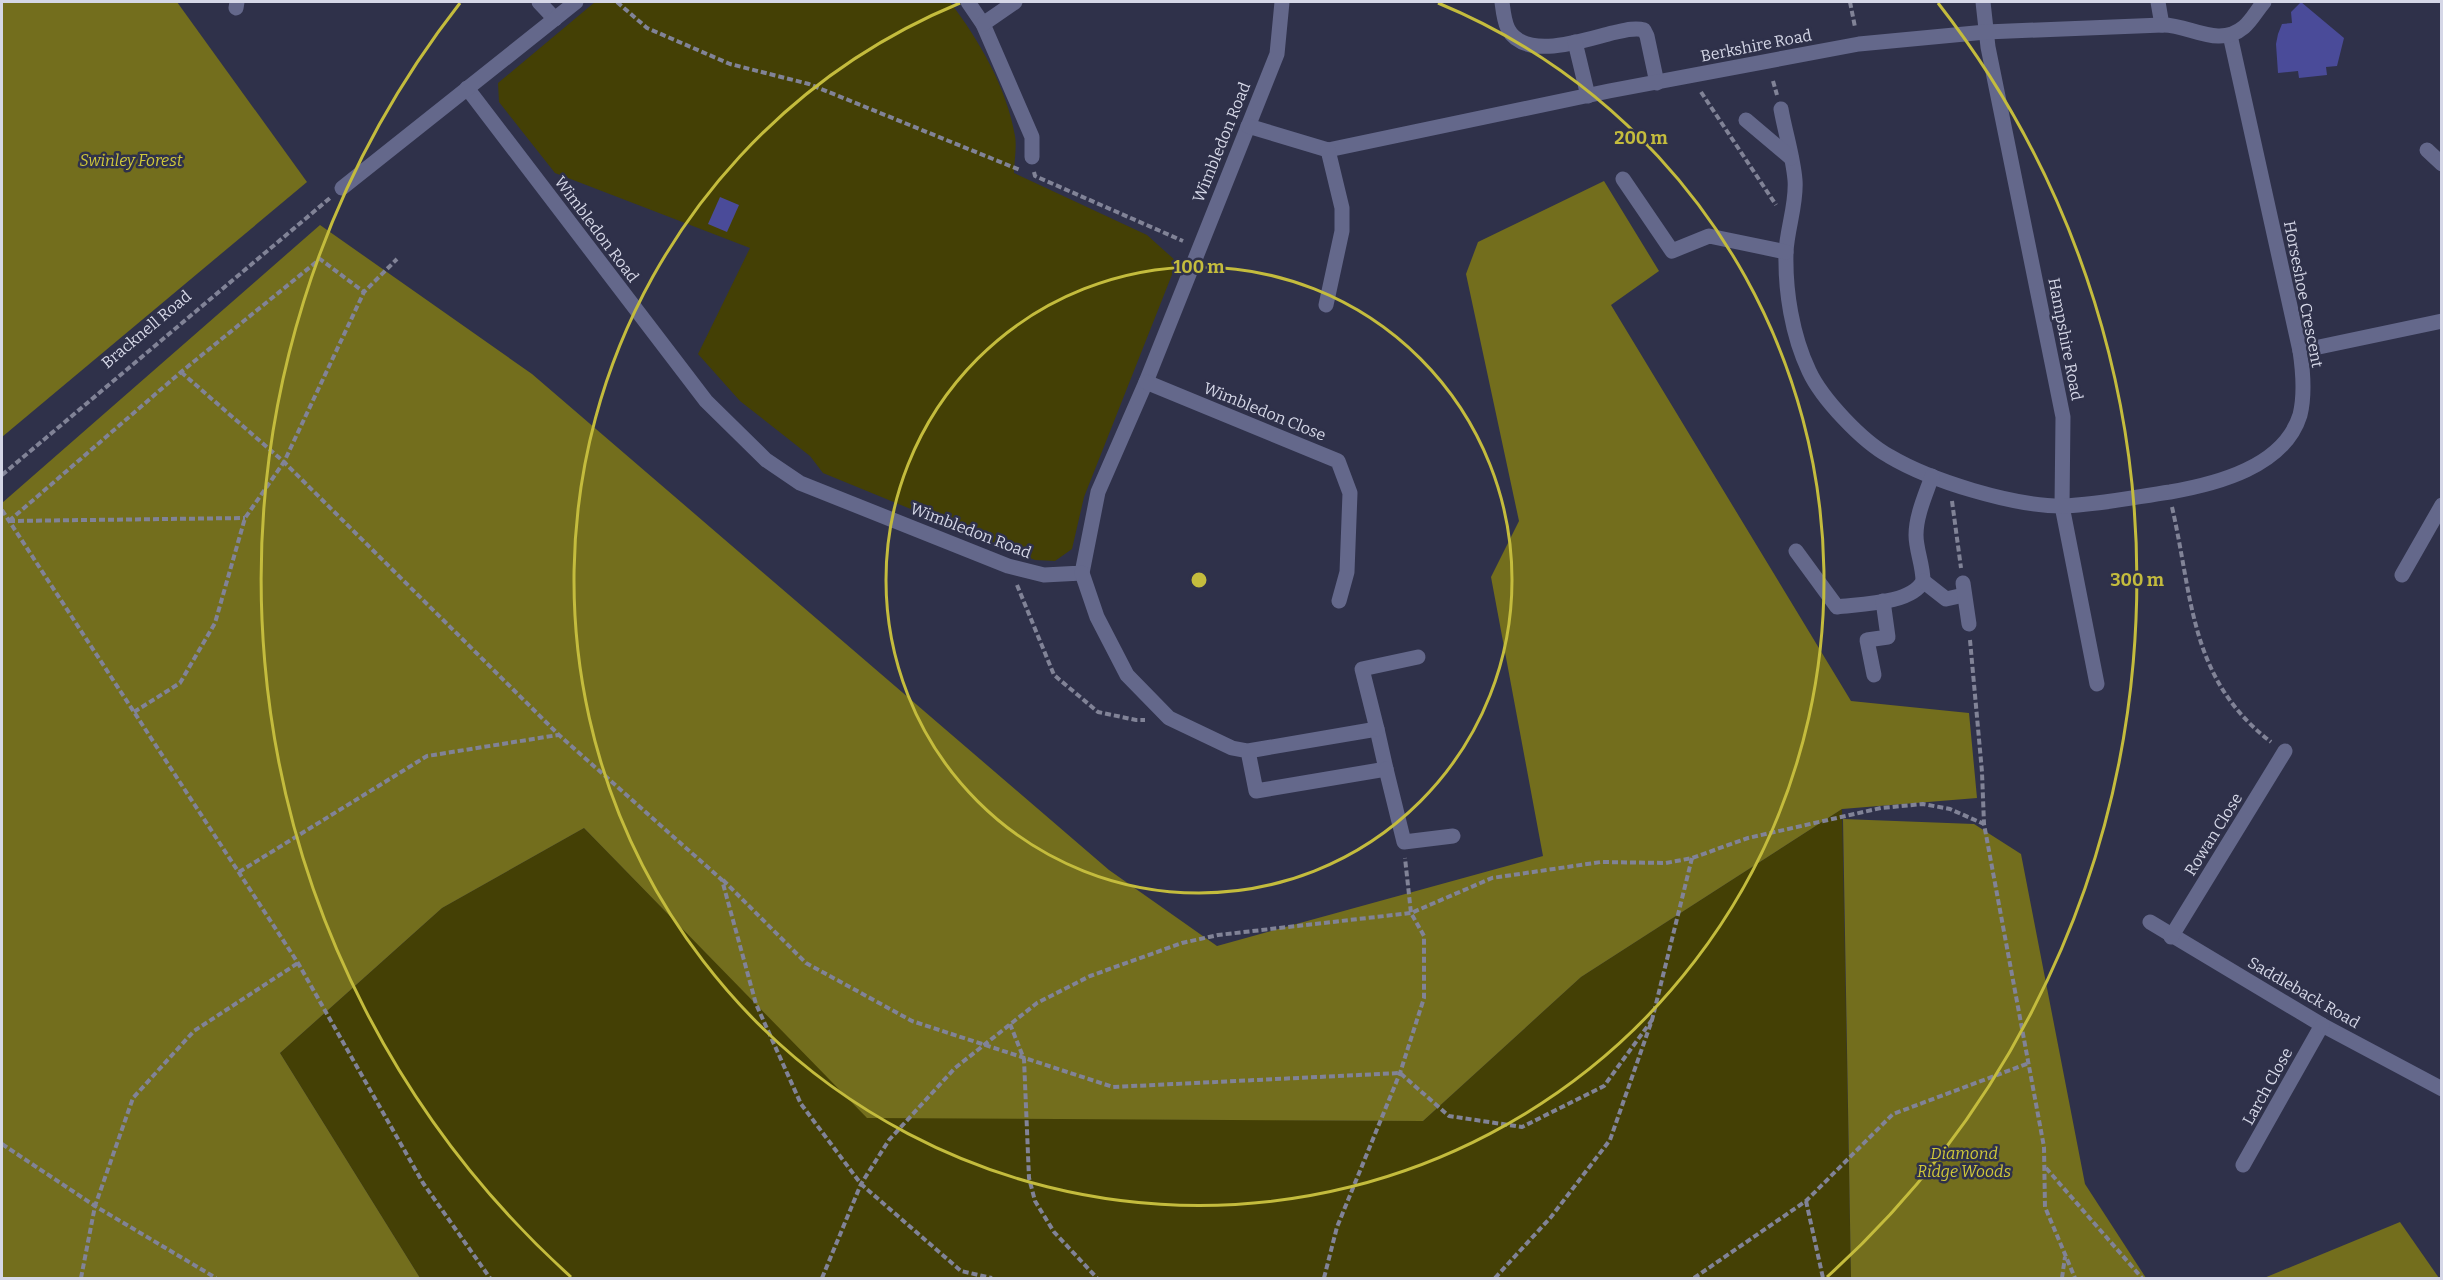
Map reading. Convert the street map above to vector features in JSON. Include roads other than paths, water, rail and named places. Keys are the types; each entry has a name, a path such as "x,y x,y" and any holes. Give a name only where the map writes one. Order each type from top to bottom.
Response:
{"street":[{"path":"539,2 555,19"},
{"path":"342,188 576,2"},
{"path":"968,2 983,24 1032,136 1032,157"},
{"path":"983,24 1015,2"},
{"name":"Wimbledon Road","path":"467,88 706,401 766,460 800,483 1008,566 1044,575 1082,573 1098,492 1146,382 1277,54 1282,2"},
{"path":"1502,2 1507,27 1522,43 1534,47 1575,42 1624,30 1644,30 1657,83"},
{"name":"Hampshire Road","path":"1983,2 1986,32 2064,417 2062,506 2097,684"},
{"path":"2158,2 2162,25"},
{"path":"2230,35 2242,29 2264,2"},
{"name":"Berkshire Road","path":"1248,126 1328,150 1588,96 1859,44 1986,32 2162,25 2186,28 2206,36 2230,35"},
{"name":"Horseshoe Crescent","path":"1780,109 1796,182 1786,252 1790,314 1809,372 1836,412 1888,456 1932,476 2027,503 2062,506 2169,492 2208,485 2257,464 2282,444 2300,415 2302,386 2300,351 2230,35"},
{"path":"1575,42 1588,96"},
{"path":"1746,120 1791,158"},
{"path":"1326,305 1342,231 1342,208 1328,150"},
{"path":"2427,150 2442,164"},
{"path":"1623,179 1672,251 1709,236 1786,252"},
{"path":"2300,351 2440,327"},
{"name":"Wimbledon Close","path":"1146,382 1338,460 1350,493 1347,572 1339,601"},
{"path":"1796,551 1837,607 1878,602 1911,594 1923,581 1923,566 1916,537 1917,524 1932,476"},
{"path":"2402,575 2442,505"},
{"path":"1082,573 1097,617 1127,675 1169,718 1232,748 1248,752 1377,729"},
{"path":"1923,581 1946,598 1964,589 1969,624"},
{"path":"1874,675 1867,640 1888,637 1878,602"},
{"path":"1418,657 1362,669 1404,843 1453,836"},
{"name":"Rowan Close","path":"2171,937 2285,751"},
{"path":"1248,752 1256,791 1386,769"},
{"name":"Saddleback Road","path":"2150,922 2171,937 2322,1025 2440,1086"},
{"name":"Larch Close","path":"2243,1165 2322,1025"}],"park label":[{"name":"Swinley Forest","path":"131,160"},
{"name":"Diamond Ridge Woods","path":"1964,1162"}]}
